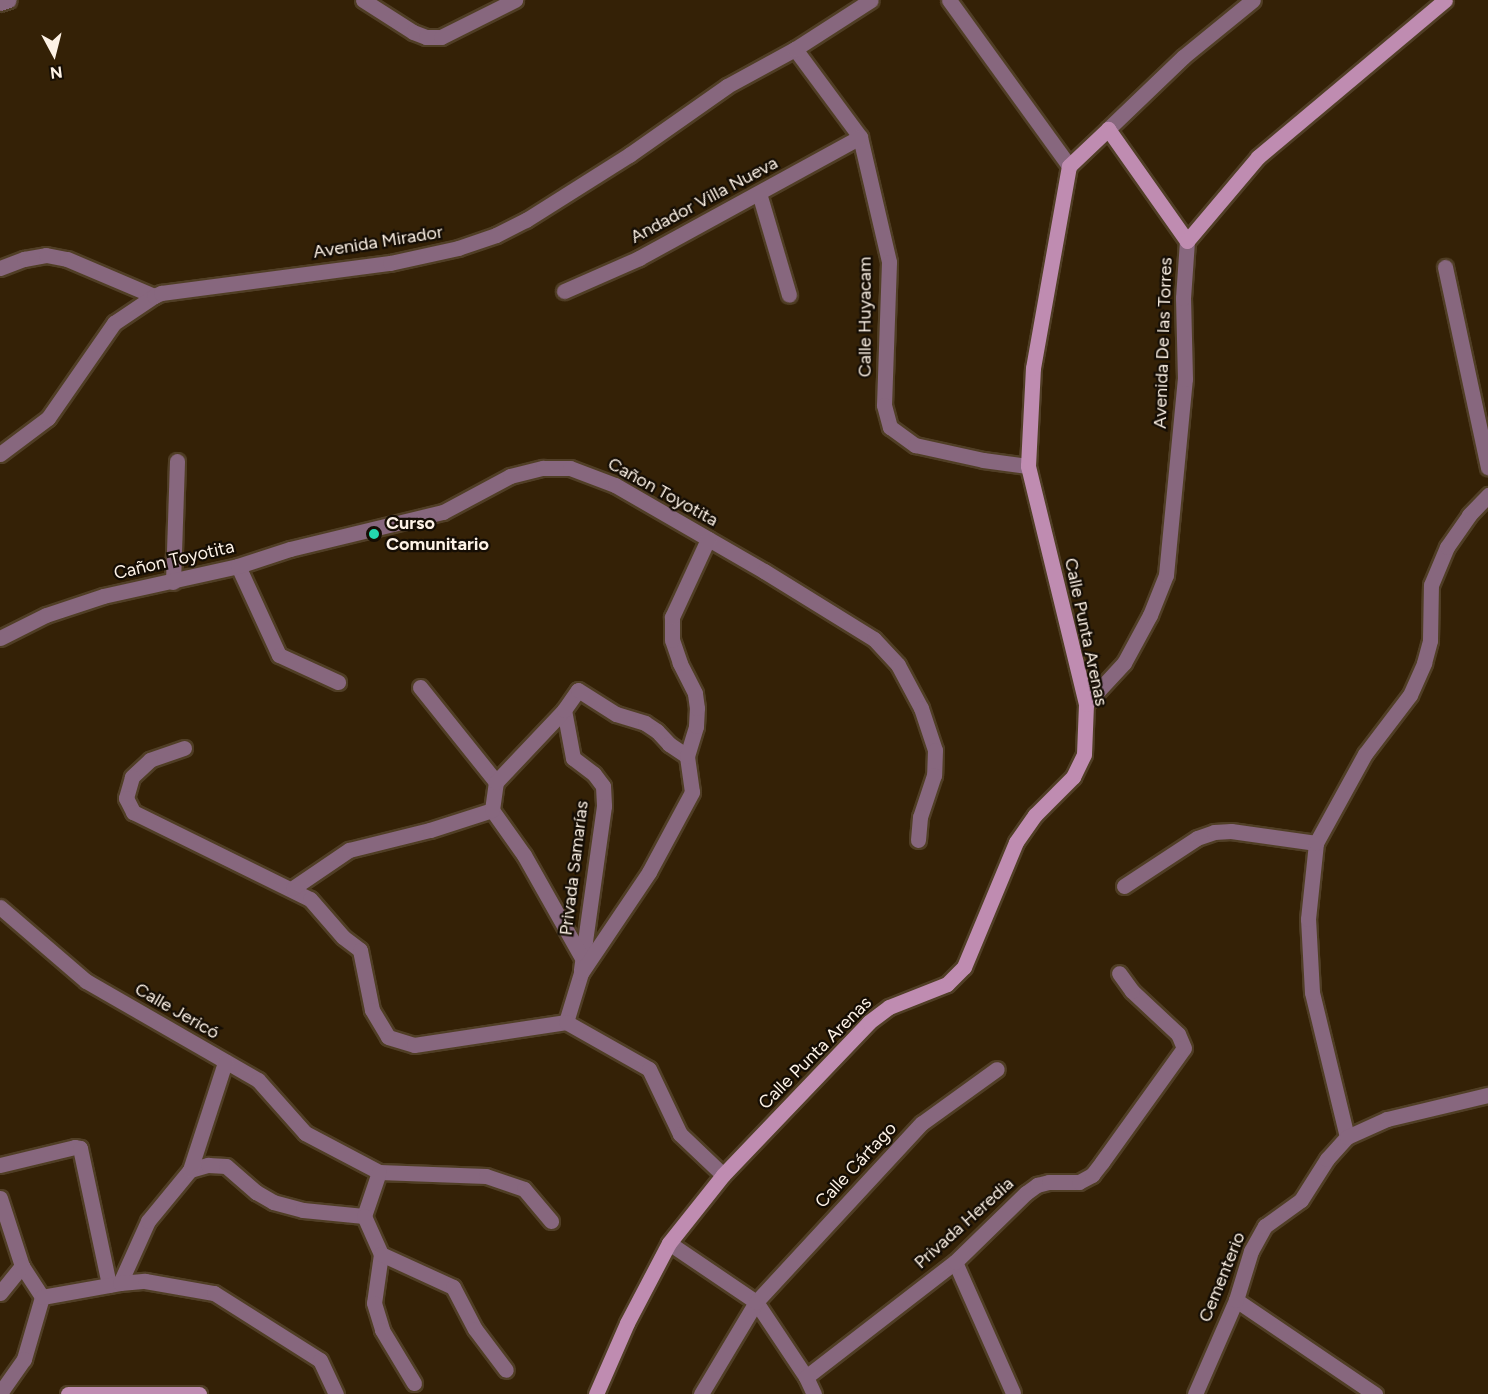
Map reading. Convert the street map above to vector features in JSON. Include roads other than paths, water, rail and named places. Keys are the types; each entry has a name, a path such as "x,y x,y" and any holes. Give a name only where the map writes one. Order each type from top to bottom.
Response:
{"street":[{"path":"0,3 9,0"},
{"path":"363,0 413,32 426,37 441,37 458,31 514,0"},
{"name":"Avenida Mirador","path":"0,454 48,418 114,323 161,293 390,263 458,248 496,235 526,220 629,155 728,86 795,49 871,0"},
{"path":"949,0 1069,166 1183,57 1253,0"},
{"name":"Avenida De las Torres","path":"1086,704 1124,663 1150,615 1166,575 1185,379 1183,298 1186,241 1258,157 1445,0"},
{"name":"Calle Huyacam","path":"795,49 860,137 888,262 884,405 890,427 915,445 983,460 1028,466"},
{"path":"1108,129 1186,241"},
{"name":"Andador Villa Nueva","path":"564,291 639,258 860,137"},
{"name":"Calle Punta Arenas","path":"596,1394 627,1323 669,1243 723,1175 869,1022 889,1007 947,984 964,968 1016,842 1035,815 1073,777 1081,762 1084,754 1086,704 1028,466 1033,368 1069,166"},
{"path":"759,193 789,295"},
{"path":"0,268 24,259 46,255 67,260 154,297"},
{"path":"1445,267 1488,467"},
{"path":"173,582 177,461"},
{"name":"Cañon Toyotita","path":"0,638 46,615 103,596 238,566 290,549 443,512 510,476 543,468 570,468 615,485 708,539 874,639 898,664 921,708 935,750 934,775 920,817 918,840"},
{"path":"1347,1137 1312,992 1308,919 1316,843 1365,754 1410,695 1424,663 1430,640 1431,585 1447,547 1469,515 1488,495"},
{"path":"566,1022 581,965 649,872 692,792 687,756 696,726 697,708 695,693 680,663 672,640 672,617 708,539"},
{"path":"238,566 279,655 338,682"},
{"path":"420,687 496,782"},
{"path":"581,965 524,855 492,810 496,782 564,710 578,690 616,714 645,723 687,756"},
{"name":"Privada Samarías","path":"564,710 573,758 594,774 603,786 604,806 581,965"},
{"path":"184,748 150,760 132,777 126,798 133,812 293,888 310,899 343,937 360,950 372,1010 388,1037 414,1045 566,1022 649,1069 680,1134 723,1175"},
{"path":"293,888 350,850 430,830 492,810"},
{"path":"1124,886 1197,838 1214,832 1231,831 1316,843"},
{"name":"Calle Jericó","path":"0,907 86,981 225,1062 190,1170 148,1221 115,1284"},
{"name":"Privada Heredia","path":"806,1377 955,1262 1037,1185 1079,1182 1092,1175 1184,1048 1178,1034 1132,991 1119,973"},
{"path":"225,1062 258,1080 305,1133 379,1172 486,1176 524,1189 551,1221"},
{"name":"Calle Cártago","path":"701,1394 756,1302 922,1123 997,1069"},
{"name":"Cementerio","path":"1195,1394 1236,1300 1251,1251 1265,1226 1301,1200 1327,1159 1347,1137 1388,1119 1488,1095"},
{"path":"0,1165 75,1147 81,1148 115,1284"},
{"path":"190,1170 208,1165 226,1166 256,1192 273,1202 303,1210 364,1216"},
{"path":"379,1172 364,1216 381,1254 374,1303 382,1330 414,1383"},
{"path":"0,1198 22,1266 42,1297 24,1359 0,1393"},
{"path":"669,1243 756,1302 806,1377 814,1394"},
{"path":"381,1254 453,1287 476,1329 506,1370"},
{"path":"955,1262 1013,1393"},
{"path":"0,1293 22,1266"},
{"path":"42,1297 145,1281 214,1293 320,1360 336,1394"},
{"path":"1236,1300 1375,1394"},
{"path":"68,1394 199,1394"}],"place":[{"name":"Curso Comunitario","path":"374,534"}]}
